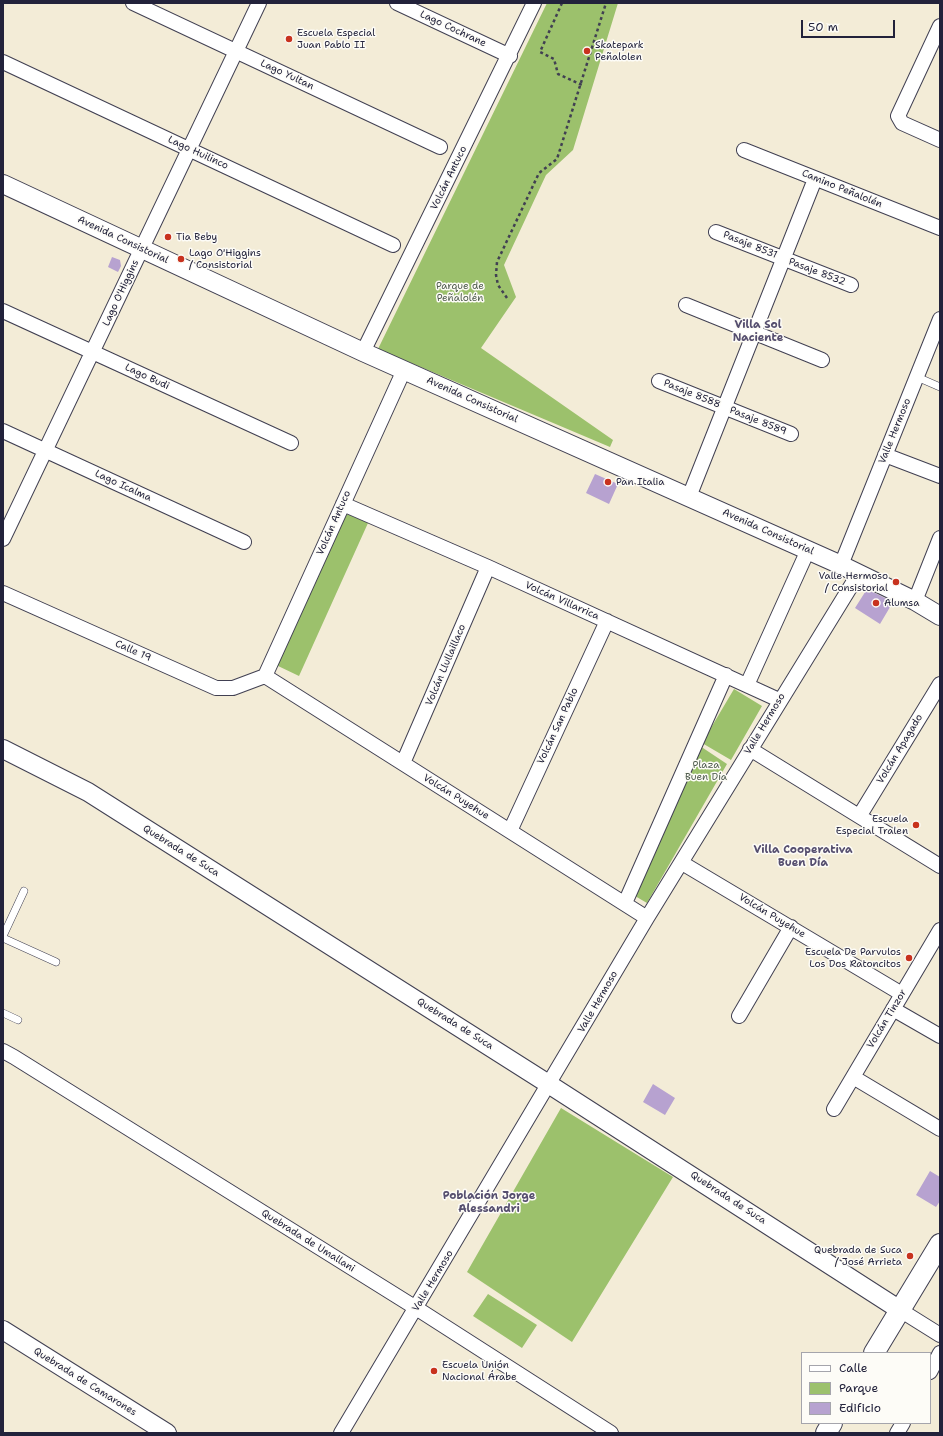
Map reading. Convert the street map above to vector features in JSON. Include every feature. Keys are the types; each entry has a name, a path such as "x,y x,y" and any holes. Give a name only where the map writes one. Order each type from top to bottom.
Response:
{"main road":[{"path":"875,1352 940,1244"},
{"path":"826,1433 831,1424"}],"street":[{"name":"Lago Yultan","path":"133,3 440,147"},
{"name":"Lago O'Higgins","path":"3,540 259,3"},
{"name":"Lago Cochrane","path":"397,3 510,56"},
{"name":"Volcán Antuco","path":"363,352 510,56 534,3"},
{"path":"940,26 937,42 898,116 902,123 940,140"},
{"name":"Lago Huilinco","path":"3,62 393,245"},
{"name":"Camino Peñalolén","path":"744,150 940,228"},
{"path":"689,497 815,179"},
{"name":"Avenida Consistorial","path":"3,184 363,352 841,565 940,616"},
{"name":"Pasaje 8531","path":"716,232 784,259"},
{"name":"Pasaje 8532","path":"784,259 851,285"},
{"path":"686,306 822,360"},
{"name":"Lago Budi","path":"3,310 291,443"},
{"name":"Valle Hermoso","path":"841,565 917,377 935,345 940,319"},
{"name":"Volcán Antuco","path":"265,676 404,370"},
{"name":"Pasaje 8588","path":"659,381 724,408"},
{"name":"Pasaje 8589","path":"724,408 791,434"},
{"name":"Lago Icalma","path":"3,431 244,542"},
{"path":"885,455 940,476"},
{"name":"Volcán Villarrica","path":"343,504 488,567 779,700"},
{"path":"915,602 940,538"},
{"path":"747,685 808,550"},
{"name":"Volcán Llullaillaco","path":"403,763 488,567"},
{"name":"Valle Hermoso","path":"341,1433 779,700 858,573"},
{"name":"Calle 19","path":"3,593 216,688 233,688 265,676"},
{"name":"Volcán San Pablo","path":"510,831 607,621"},
{"path":"625,903 726,675"},
{"name":"Volcán Puyehue","path":"265,676 648,918"},
{"name":"Volcán Apagado","path":"860,815 940,684"},
{"name":"Quebrada de Suca","path":"3,749 88,792 550,1085 900,1310"},
{"path":"750,750 860,815 940,866"},
{"name":"Volcán Puyehue","path":"682,862 902,994"},
{"path":"739,1016 791,928"},
{"name":"Volcán Tinzor","path":"834,1109 939,932"},
{"path":"893,1009 940,1036"},
{"name":"Quebrada de Umallani","path":"3,1051 14,1056 416,1308 611,1433"},
{"path":"853,1077 940,1129"},
{"path":"900,1310 940,1335"},
{"name":"Quebrada de Camarones","path":"3,1330 167,1433"},
{"path":"931,1370 940,1353"},
{"path":"898,1433 902,1424"}],"lane":[{"path":"917,377 940,387"},
{"path":"24,891 3,937 56,962"},
{"path":"3,1013 18,1020"}],"path":[{"path":"562,3 540,52 554,59 558,74 582,84"},
{"path":"507,298 498,285 496,275 497,262 539,173 557,159 582,84 606,3"}],"green space":[{"name":"Parque de Peñalolén","path":"547,3 618,3 573,150 546,175 504,265 516,297 481,348 613,440 610,447 378,349"},
{"path":"345,513 368,523 299,676 276,665"},
{"path":"734,689 762,706 731,760 702,743"},
{"name":"Plaza Buen Día","path":"700,746 727,764 647,903 635,896"},
{"path":"561,1108 673,1177 572,1342 467,1272"},
{"path":"488,1294 537,1325 522,1348 473,1316"}],"building":[{"path":"112,257 120,260 121,266 118,272 108,267"},
{"path":"595,474 618,484 609,504 586,493"},
{"name":"Alumsa","path":"867,589 893,602 880,624 855,608"},
{"path":"653,1084 675,1098 665,1115 643,1102"},
{"path":"930,1171 940,1177 940,1201 936,1207 916,1195"}],"place":[{"name":"Escuela Especial Juan Pablo II","path":"289,39"},
{"name":"Skatepark Peñalolen","path":"587,51"},
{"name":"Tia Beby","path":"168,237"},
{"name":"Lago O'Higgins / Consistorial","path":"181,259"},
{"name":"Pan Italia","path":"608,482"},
{"name":"Valle Hermoso / Consistorial","path":"896,582"},
{"name":"Alumsa","path":"876,603"},
{"name":"Escuela Especial Tralen","path":"916,825"},
{"name":"Escuela De Parvulos Los Dos Ratoncitos","path":"909,958"},
{"name":"Quebrada de Suca / José Arrieta","path":"910,1256"},
{"name":"Escuela Unión Nacional Árabe","path":"434,1371"}],"district":[{"name":"Villa Sol Naciente","path":"758,331"},
{"name":"Villa Cooperativa Buen Día","path":"803,856"},
{"name":"Población Jorge Alessandri","path":"489,1202"}]}
